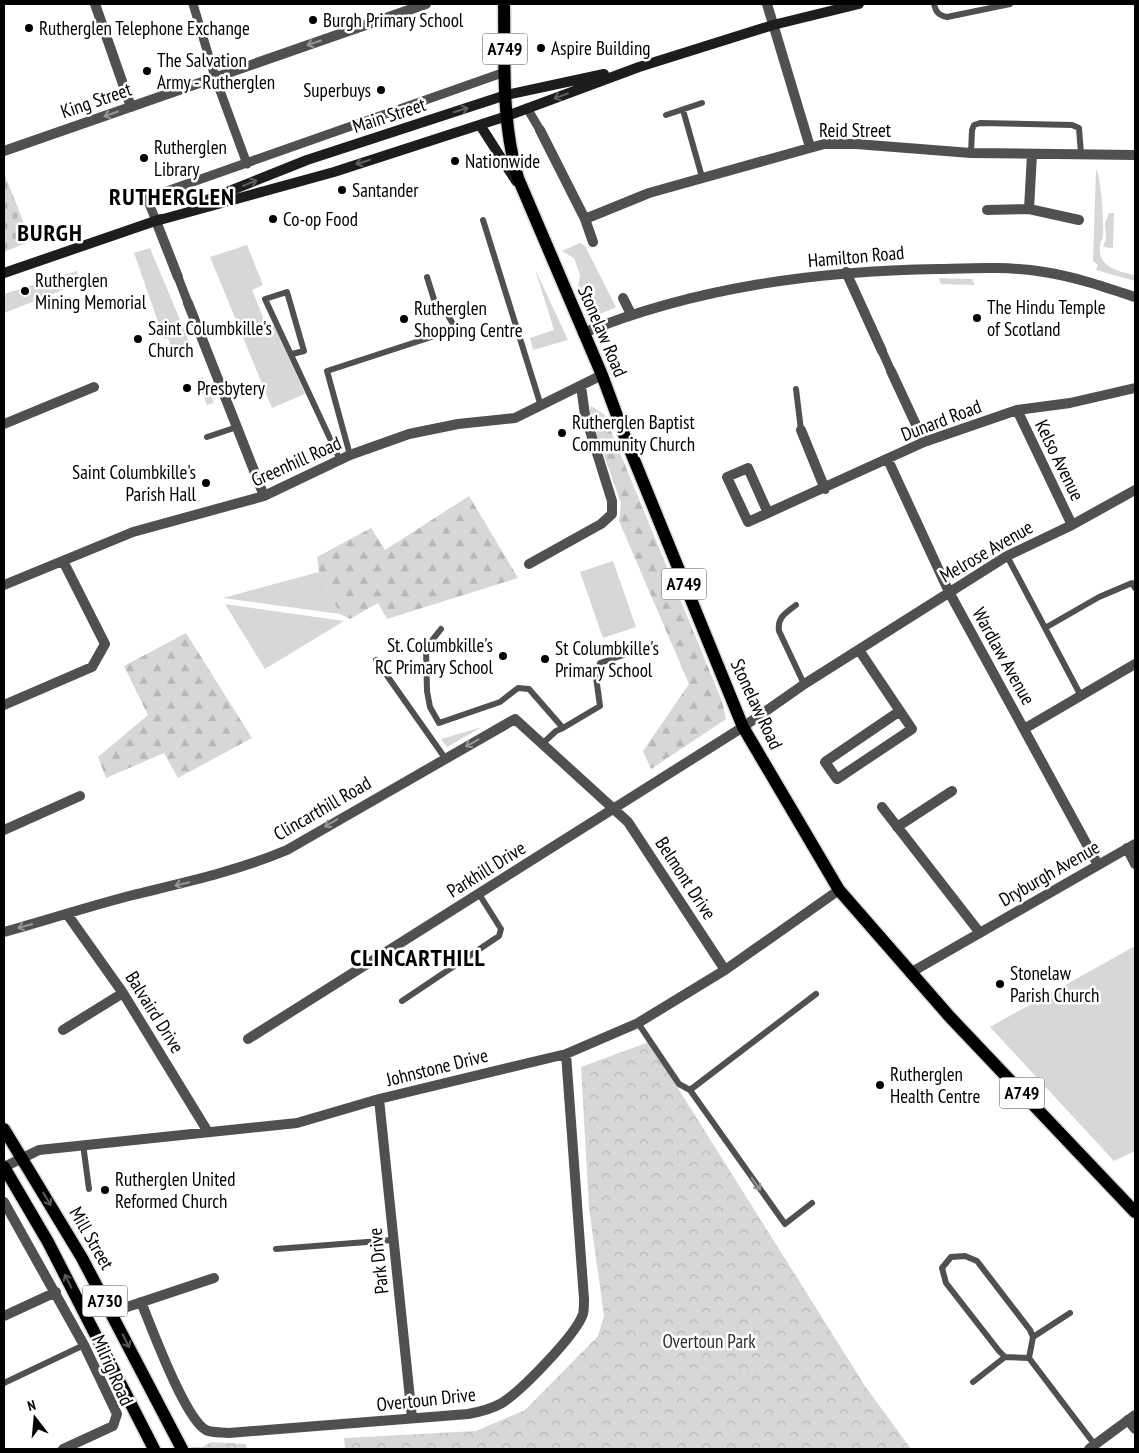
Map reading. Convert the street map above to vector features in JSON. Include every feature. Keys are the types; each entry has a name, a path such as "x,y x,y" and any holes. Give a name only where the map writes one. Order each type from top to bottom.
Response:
{"main road":[{"name":"A749","path":"504,4 507,116"},
{"name":"Main Street","path":"156,221 334,172 507,116 640,66 773,25 859,4"},
{"name":"Main Street","path":"4,273 156,221 307,160 506,95 640,66"},
{"name":"Stonelaw Road","path":"507,116 512,155 526,197 602,375 626,440 743,727 839,890 910,973 1133,1205"},
{"name":"A749","path":"480,125 526,197"},
{"name":"Mill Street","path":"4,1129 82,1258 182,1449"},
{"name":"A730","path":"4,1167 48,1242 154,1449"}],"street":[{"path":"95,4 131,107"},
{"path":"194,4 215,77 247,164"},
{"name":"King Street","path":"4,151 426,4"},
{"path":"768,4 810,147"},
{"name":"Main Street","path":"156,221 147,198 505,72"},
{"path":"527,108 585,219 593,242"},
{"name":"Reid Street","path":"585,219 649,193 810,147 856,144 971,153 1135,155"},
{"path":"1030,209 1032,154"},
{"path":"987,210 1030,209 1079,220"},
{"path":"156,221 264,496"},
{"name":"Hamilton Road","path":"583,333 631,314 743,286 846,272 1006,267 1045,272 1091,282 1135,297"},
{"path":"846,272 924,442"},
{"path":"623,298 631,314"},
{"name":"Greenhill Road","path":"4,585 133,532 264,496 350,455 409,434 458,424 515,418 602,375"},
{"path":"529,564 601,524 612,514 612,500 585,415 581,386"},
{"path":"4,424 94,388"},
{"name":"Dunard Road","path":"768,513 748,468 728,477 748,522 825,489 924,442 1017,410 1070,404 1135,388"},
{"name":"Kelso Avenue","path":"1017,410 1072,525"},
{"path":"801,430 825,489"},
{"name":"Wardlaw Avenue","path":"888,460 950,592 1098,865"},
{"name":"Melrose Avenue","path":"743,727 804,684 1007,556 1072,525 1135,490"},
{"path":"4,705 92,667 106,644 63,561"},
{"path":"859,650 900,711 912,729 837,779 825,762 900,711"},
{"path":"1024,729 1135,664"},
{"name":"Clincarthill Road","path":"4,932 214,876 247,866 279,853 515,719 614,808"},
{"name":"Parkhill Drive","path":"248,1040 743,727"},
{"path":"897,827 952,791"},
{"path":"4,830 80,796"},
{"path":"882,807 980,932"},
{"name":"Belmont Drive","path":"614,808 628,822 725,970"},
{"path":"1131,846 1135,864"},
{"name":"Dryburgh Avenue","path":"910,973 1131,846"},
{"name":"Johnstone Drive","path":"4,1167 39,1150 297,1123 379,1099 566,1054 638,1023 725,970 839,890"},
{"name":"Balvaird Drive","path":"67,914 123,993 208,1132"},
{"path":"62,1030 123,993"},
{"name":"Overtoun Drive","path":"141,1302 173,1379 198,1423 207,1430 229,1433 478,1412 501,1403 517,1392 544,1366 583,1315 584,1299 566,1054"},
{"name":"Park Drive","path":"379,1099 412,1418"},
{"name":"Milrig Road","path":"4,1202 56,1292 84,1345 116,1414 112,1426 63,1449"},
{"path":"111,1313 214,1278"},
{"path":"4,1316 56,1292"},
{"path":"1092,1447 1132,1418 1135,1429"}],"lane":[{"path":"934,4 936,12 940,16 1010,4"},
{"path":"666,115 702,103"},
{"path":"683,110 702,177"},
{"path":"971,153 972,130 974,125 980,123 1072,125 1079,128 1081,154"},
{"path":"483,220 541,406"},
{"path":"350,455 327,371 456,329 446,312 437,309 427,277"},
{"path":"292,354 304,351 287,292 266,299 340,460"},
{"path":"796,389 801,430"},
{"path":"207,437 237,427"},
{"path":"1007,556 1081,696"},
{"path":"1045,628 1099,597 1132,582 1135,588"},
{"path":"796,605 781,617 778,624 779,631 804,684"},
{"path":"441,629 426,648 427,691 430,708 439,723 500,702 518,688 529,690 563,728"},
{"path":"542,744 556,731 600,706 596,677 600,663 632,652"},
{"path":"376,660 445,758"},
{"path":"402,1001 496,940 501,929 479,894"},
{"path":"690,1090 816,994"},
{"path":"638,1023 679,1084 690,1090 785,1224 812,1203"},
{"path":"83,1144 89,1189"},
{"path":"276,1249 393,1240"},
{"path":"1005,1357 946,1282 942,1268 951,1257 965,1256 976,1261 1033,1338"},
{"path":"1070,1313 1033,1338 1029,1358 1092,1447"},
{"path":"4,1383 84,1345"},
{"path":"973,1382 1005,1357 1029,1358"}],"green space":[{"path":"1096,169 1101,190 1103,236 1100,253 1102,259 1106,264 1117,270 1135,275 1135,281 1096,270 1098,265 1093,261"},
{"path":"4,173 31,241 4,252"},
{"path":"1109,213 1114,213 1113,248 1103,247 1106,238 1105,223"},
{"path":"580,243 585,246 616,307 593,317 590,315 578,288 580,275 574,258 562,251"},
{"path":"247,245 263,285 252,290 267,327 274,325 305,394 272,408 210,257"},
{"path":"150,248 195,356 190,358 171,347 168,338 164,339 134,253"},
{"path":"535,269 568,340 533,350 530,338 554,330"},
{"path":"77,271 81,283 4,313 4,294"},
{"path":"939,278 972,279 975,285 941,284"},
{"path":"203,377 214,403 207,405 197,380"},
{"path":"591,406 604,414 722,701 726,719 651,769 643,751 689,684 619,521 621,503 589,413"},
{"path":"469,496 518,578 387,619 378,603 350,619 340,614 319,572 317,557 371,528 385,550"},
{"path":"613,561 636,627 603,638 580,572"},
{"path":"319,572 340,614 223,598"},
{"path":"225,604 344,621 265,669"},
{"path":"186,633 252,738 178,778 164,753 106,778 98,757 148,715 124,666"},
{"path":"482,727 447,747 441,739"},
{"path":"1135,946 1135,1151 1114,1161 990,1027"},
{"name":"Overtoun Park","path":"649,1042 865,1386 911,1449 345,1449 344,1438 476,1431 525,1410 598,1336 604,1316 589,1208 581,1067"},
{"path":"211,1442 246,1444 247,1449 192,1449 191,1447 203,1447"}],"place":[{"name":"Burgh Primary School","path":"313,20"},
{"name":"Rutherglen Telephone Exchange","path":"29,28"},
{"name":"Aspire Building","path":"541,48"},
{"name":"The Salvation Army - Rutherglen","path":"147,71"},
{"name":"Superbuys","path":"381,90"},
{"name":"Rutherglen Library","path":"144,158"},
{"name":"Nationwide","path":"455,161"},
{"name":"Santander","path":"342,190"},
{"name":"Co-op Food","path":"273,219"},
{"name":"Rutherglen Mining Memorial","path":"25,291"},
{"name":"The Hindu Temple of Scotland","path":"977,318"},
{"name":"Rutherglen Shopping Centre","path":"404,319"},
{"name":"Saint Columbkille's Church","path":"138,339"},
{"name":"Presbytery","path":"187,388"},
{"name":"Rutherglen Baptist Community Church","path":"562,433"},
{"name":"Saint Columbkille's Parish Hall","path":"206,483"},
{"name":"St. Columbkille's RC Primary School","path":"503,656"},
{"name":"St Columbkille's Primary School","path":"545,659"},
{"name":"Stonelaw Parish Church","path":"1000,984"},
{"name":"Rutherglen Health Centre","path":"880,1085"},
{"name":"Rutherglen United Reformed Church","path":"105,1190"}],"district":[{"name":"RUTHERGLEN","path":"172,197"},
{"name":"BURGH","path":"50,233"},
{"name":"CLINCARTHILL","path":"418,958"}]}
